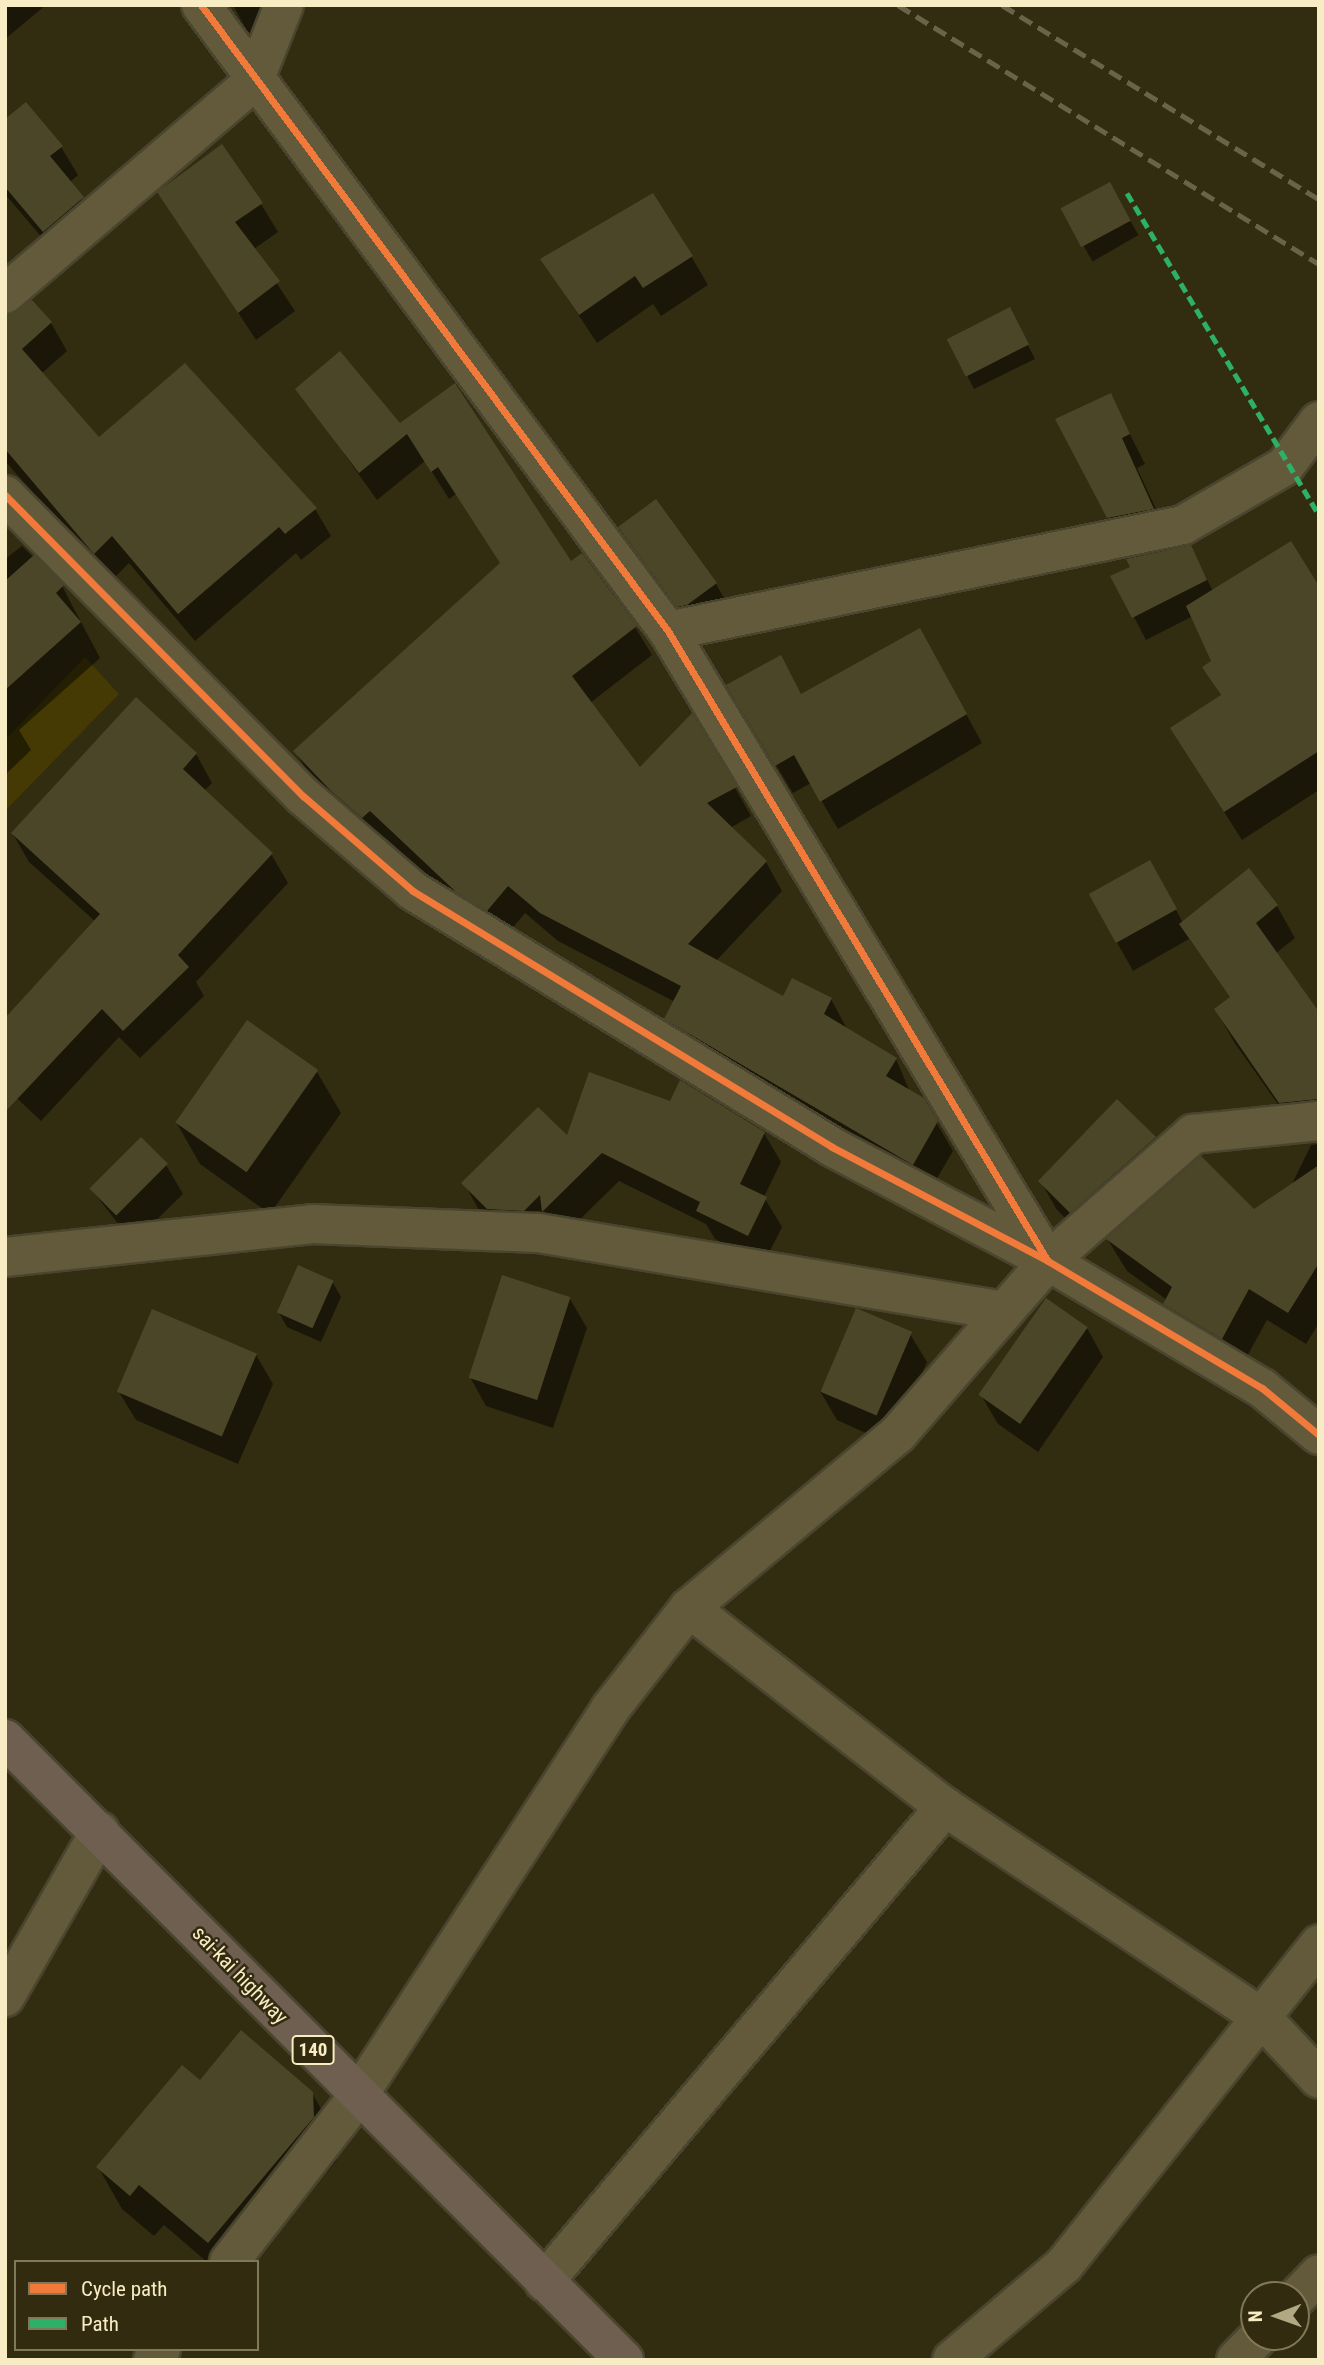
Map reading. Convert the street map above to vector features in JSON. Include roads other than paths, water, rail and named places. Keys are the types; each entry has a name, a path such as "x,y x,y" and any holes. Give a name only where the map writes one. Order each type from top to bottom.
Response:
{"highway":[{"name":"sai-kai highway","path":"5,1739 100,1831 358,2096 624,2360"}],"street":[{"path":"201,5 254,81 668,631 1048,1261"},
{"path":"5,294 254,81 284,5"},
{"path":"668,631 1183,524 1285,466 1319,421"},
{"path":"5,495 303,796 413,891 832,1147 1048,1261 1262,1388 1319,1435"},
{"path":"231,2260 358,2096 610,1709 689,1608 897,1435 1048,1261 1194,1135 1319,1121"},
{"path":"5,1257 312,1224 538,1233 1005,1311"},
{"path":"689,1608 945,1807 1262,2018 1319,2080"},
{"path":"544,2282 945,1807"},
{"path":"5,1997 100,1831"},
{"path":"952,2360 1064,2265 1319,1944"}],"railway":[{"path":"898,5 1319,264"},
{"path":"1002,5 1319,199"}]}
